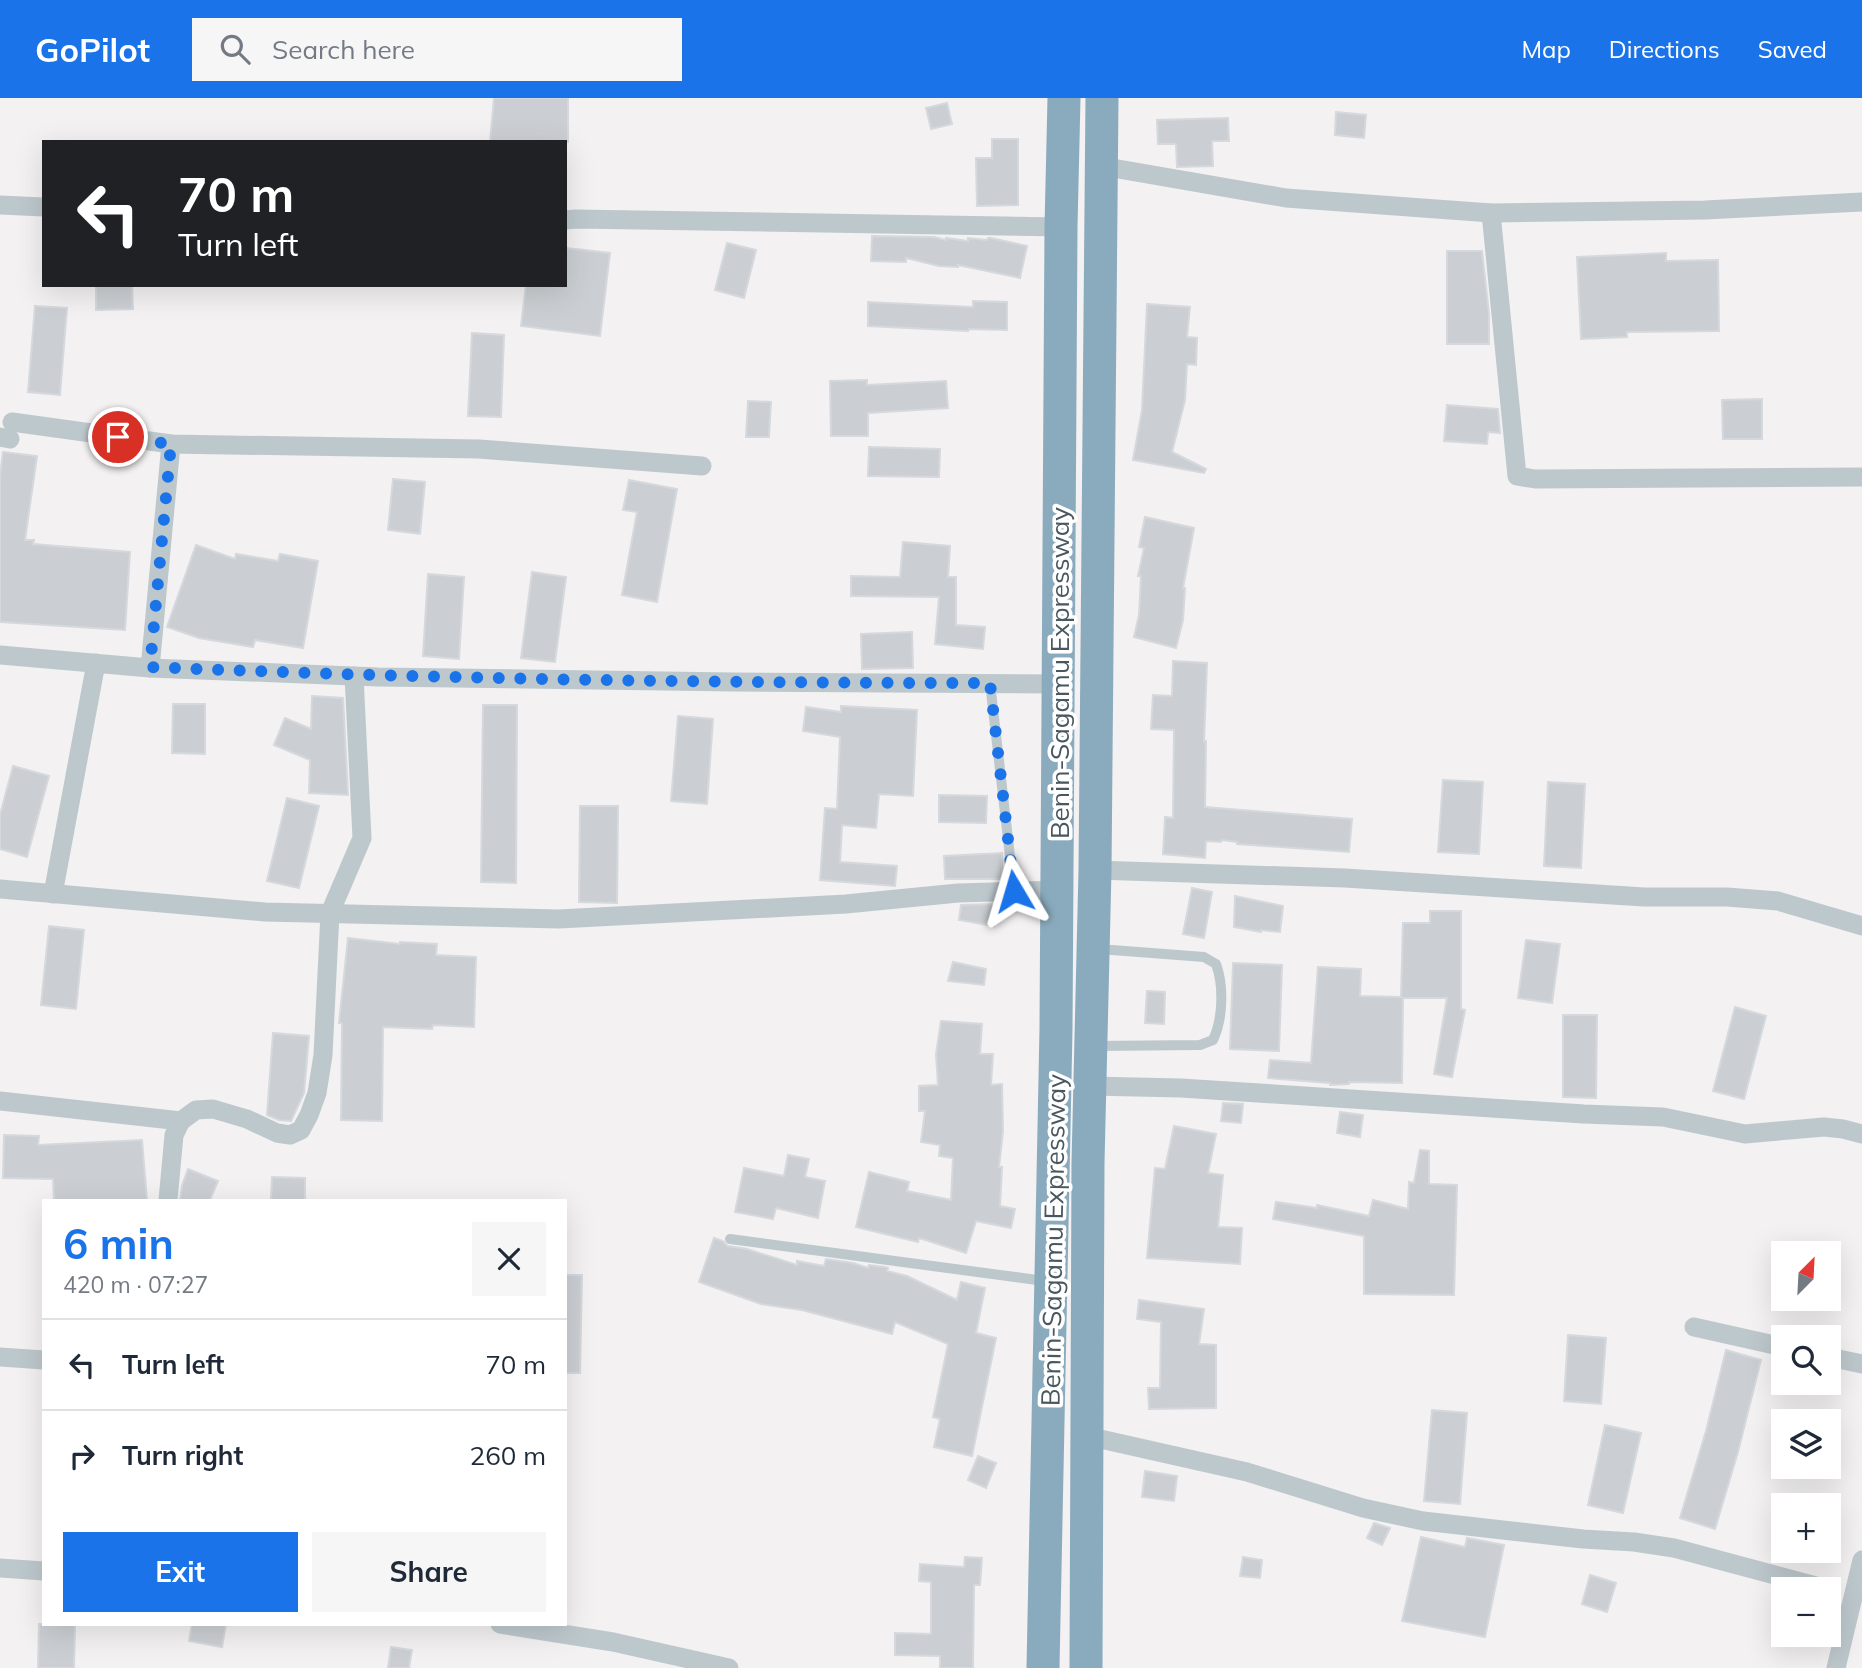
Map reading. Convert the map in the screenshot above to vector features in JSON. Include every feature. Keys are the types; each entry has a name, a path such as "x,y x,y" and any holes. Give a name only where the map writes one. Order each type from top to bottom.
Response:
{"highway":[{"name":"Benin-Sagamu Expressway","path":"1044,1668 1058,890 1060,227 1064,98"},
{"path":"1086,1668 1102,98"}],"street":[{"path":"1101,166 1286,198 1491,213 1705,210 1862,202"},
{"path":"0,205 42,207"},
{"path":"1491,213 1517,476 1535,479 1862,477"},
{"path":"567,220 1060,227"},
{"path":"7,433 171,444 479,449 702,466"},
{"path":"150,667 171,444"},
{"path":"0,655 150,667 354,676 1059,684"},
{"path":"53,894 96,663"},
{"path":"168,1199 174,1135 181,1121 196,1110 213,1109 247,1119 276,1133 290,1135 301,1130 317,1093 323,1055 330,913 362,838 354,676"},
{"path":"1095,870 1345,878 1631,897 1727,897 1778,901 1862,926"},
{"path":"0,889 265,912 559,919 846,904 958,893 1058,890"},
{"path":"1090,1086 1181,1088 1557,1113 1662,1117 1745,1134 1824,1128 1862,1133"},
{"path":"0,1101 181,1121"},
{"path":"1694,1327 1771,1344"},
{"path":"0,1357 42,1360"},
{"path":"1841,1360 1862,1364"},
{"path":"1087,1436 1247,1472 1363,1508 1423,1521 1674,1548 1783,1577"},
{"path":"1837,1668 1862,1560"},
{"path":"0,1568 42,1571"},
{"path":"1841,1593 1853,1596"},
{"path":"513,1626 613,1642 729,1668"}],"lane":[{"path":"990,683 1014,891"},
{"path":"1091,1046 1200,1045 1213,1040 1219,1028 1221,977 1216,964 1204,957 1093,948"},
{"path":"730,1239 1052,1282"}],"building":[{"path":"494,98 568,98 568,142 490,140"},
{"path":"947,103 952,124 931,129 926,108"},
{"path":"1336,112 1366,115 1364,138 1335,135"},
{"path":"1228,118 1229,141 1212,141 1213,166 1177,167 1176,144 1158,144 1157,120"},
{"path":"992,139 1018,139 1018,205 977,206 976,158 992,158"},
{"path":"872,236 934,237 968,241 968,238 991,238 1027,246 1020,278 958,265 939,266 906,258 906,262 871,261"},
{"path":"727,243 756,250 744,298 715,290"},
{"path":"567,248 610,253 600,336 521,326 526,287 567,287"},
{"path":"1447,251 1482,251 1489,314 1489,344 1447,344"},
{"path":"1666,253 1666,261 1718,260 1719,331 1627,332 1627,337 1581,339 1577,257"},
{"path":"96,287 132,287 133,309 96,310"},
{"path":"973,301 1007,302 1007,330 968,331 868,326 868,302 973,307"},
{"path":"1147,304 1190,307 1187,337 1197,338 1196,365 1187,364 1185,400 1172,452 1206,469 1204,473 1133,460 1142,410"},
{"path":"35,306 67,308 60,395 28,392"},
{"path":"472,333 504,335 501,417 468,416"},
{"path":"867,380 867,385 946,381 948,408 868,413 868,436 831,436 830,381"},
{"path":"1762,399 1762,439 1723,439 1722,400"},
{"path":"748,401 771,402 769,437 746,437"},
{"path":"1447,405 1498,409 1500,433 1488,432 1487,444 1444,441"},
{"path":"869,447 940,449 939,477 868,476"},
{"path":"3,452 37,456 25,540 34,540 33,544 130,552 125,630 0,622 0,475"},
{"path":"393,479 425,482 420,534 388,530"},
{"path":"629,480 677,489 657,602 622,595 637,512 623,510"},
{"path":"1145,517 1194,528 1183,588 1183,620 1176,648 1134,637 1139,615 1141,576 1138,576 1144,548 1139,547"},
{"path":"903,542 950,546 948,577 956,577 956,625 985,627 983,649 935,644 939,597 851,596 851,576 900,577"},
{"path":"196,545 235,559 236,554 278,561 280,554 318,561 303,648 255,640 253,647 199,638 167,627"},
{"path":"532,572 566,577 555,662 521,658"},
{"path":"428,574 464,577 459,659 423,656"},
{"path":"912,632 913,668 862,669 861,634"},
{"path":"1173,661 1207,663 1205,807 1352,819 1349,852 1237,844 1222,840 1206,841 1205,858 1163,854 1165,817 1173,818 1174,730 1151,729 1153,695 1172,696"},
{"path":"312,696 343,698 348,795 309,793 310,760 274,745 285,718 311,729"},
{"path":"173,704 205,704 205,754 172,753"},
{"path":"483,705 517,705 516,883 481,882"},
{"path":"841,706 917,710 913,796 879,794 876,828 842,825 840,862 897,866 895,886 820,880 825,808 837,809 840,737 803,731 806,707 841,712"},
{"path":"678,716 713,719 707,804 671,801"},
{"path":"13,766 49,776 27,857 0,849 0,815"},
{"path":"1443,780 1483,782 1479,854 1438,852"},
{"path":"1548,782 1585,784 1581,868 1544,866"},
{"path":"939,795 987,796 986,823 939,822"},
{"path":"287,798 319,806 299,888 267,881"},
{"path":"580,806 618,806 617,903 579,902"},
{"path":"1002,853 1002,879 945,879 944,856"},
{"path":"1192,888 1212,892 1204,938 1183,934"},
{"path":"1235,896 1283,906 1280,932 1234,927"},
{"path":"998,904 994,926 959,920 961,905"},
{"path":"1430,911 1461,911 1461,1009 1465,1010 1452,1077 1434,1074 1447,998 1403,998 1402,1083 1349,1082 1330,1085 1268,1078 1270,1060 1311,1063 1318,967 1361,969 1360,996 1401,997 1403,923 1430,923"},
{"path":"49,926 84,930 76,1009 41,1005"},
{"path":"348,938 400,944 437,944 436,955 476,957 474,1027 383,1027 382,1121 341,1120 342,1023 339,1023"},
{"path":"1526,940 1560,944 1552,1003 1518,998"},
{"path":"953,962 986,969 984,985 948,981"},
{"path":"1233,963 1282,965 1279,1051 1230,1049"},
{"path":"1147,991 1165,992 1164,1024 1145,1023"},
{"path":"1735,1007 1766,1016 1744,1099 1713,1091"},
{"path":"1563,1015 1597,1015 1596,1098 1563,1097"},
{"path":"941,1021 982,1024 980,1054 993,1054 991,1085 1002,1084 1000,1206 1015,1209 1011,1228 976,1221 966,1253 919,1238 918,1242 856,1227 869,1172 909,1182 907,1191 951,1200 953,1158 939,1156 940,1145 921,1142 925,1111 919,1111 919,1086 938,1085 936,1054"},
{"path":"273,1033 309,1036 304,1093 291,1121 267,1115"},
{"path":"1223,1103 1243,1104 1241,1123 1221,1121"},
{"path":"1340,1112 1363,1115 1360,1137 1337,1133"},
{"path":"1174,1126 1216,1134 1208,1173 1223,1175 1218,1227 1242,1228 1240,1264 1147,1258 1155,1168 1165,1169"},
{"path":"4,1135 39,1136 38,1145 142,1140 147,1199 54,1199 53,1179 3,1178"},
{"path":"1420,1150 1429,1151 1429,1184 1457,1185 1454,1295 1364,1294 1364,1236 1273,1219 1276,1202 1317,1208 1317,1205 1369,1216 1373,1200 1408,1209 1409,1182 1414,1183"},
{"path":"788,1155 809,1159 805,1177 825,1181 818,1218 776,1208 773,1219 735,1212 744,1168 784,1176"},
{"path":"188,1169 218,1181 210,1199 180,1199"},
{"path":"272,1177 305,1178 305,1199 271,1199"},
{"path":"714,1238 728,1246 747,1249 797,1265 797,1261 824,1266 826,1259 868,1268 869,1265 885,1267 888,1268 887,1271 907,1276 957,1300 961,1282 985,1288 976,1333 996,1338 972,1456 934,1447 940,1419 933,1417 948,1344 895,1322 892,1334 802,1310 761,1304 699,1282"},
{"path":"567,1275 582,1275 580,1373 567,1373"},
{"path":"1139,1300 1204,1309 1199,1344 1216,1345 1216,1408 1149,1409 1148,1388 1160,1388 1161,1322 1137,1319"},
{"path":"1568,1335 1606,1338 1601,1404 1564,1401"},
{"path":"1726,1350 1761,1360 1715,1529 1680,1518 1706,1431"},
{"path":"1432,1410 1467,1413 1460,1504 1424,1501"},
{"path":"1605,1425 1641,1433 1623,1513 1588,1505"},
{"path":"978,1456 996,1463 986,1488 968,1480"},
{"path":"1145,1471 1177,1476 1174,1501 1142,1497"},
{"path":"1374,1523 1390,1528 1382,1545 1367,1538"},
{"path":"1421,1537 1465,1547 1467,1538 1504,1545 1485,1637 1402,1621"},
{"path":"965,1557 982,1558 980,1585 974,1585 973,1668 940,1668 940,1656 895,1655 895,1633 931,1634 931,1582 919,1581 920,1564 964,1567"},
{"path":"1243,1557 1262,1560 1260,1578 1240,1576"},
{"path":"1590,1575 1616,1583 1607,1612 1582,1604"},
{"path":"39,1624 75,1626 74,1668 38,1668"},
{"path":"192,1626 226,1626 222,1647 189,1641"},
{"path":"391,1647 412,1650 409,1668 388,1668"}],"route":[{"path":"118,437 171,444 150,667 379,677 990,683 1014,891"}]}
